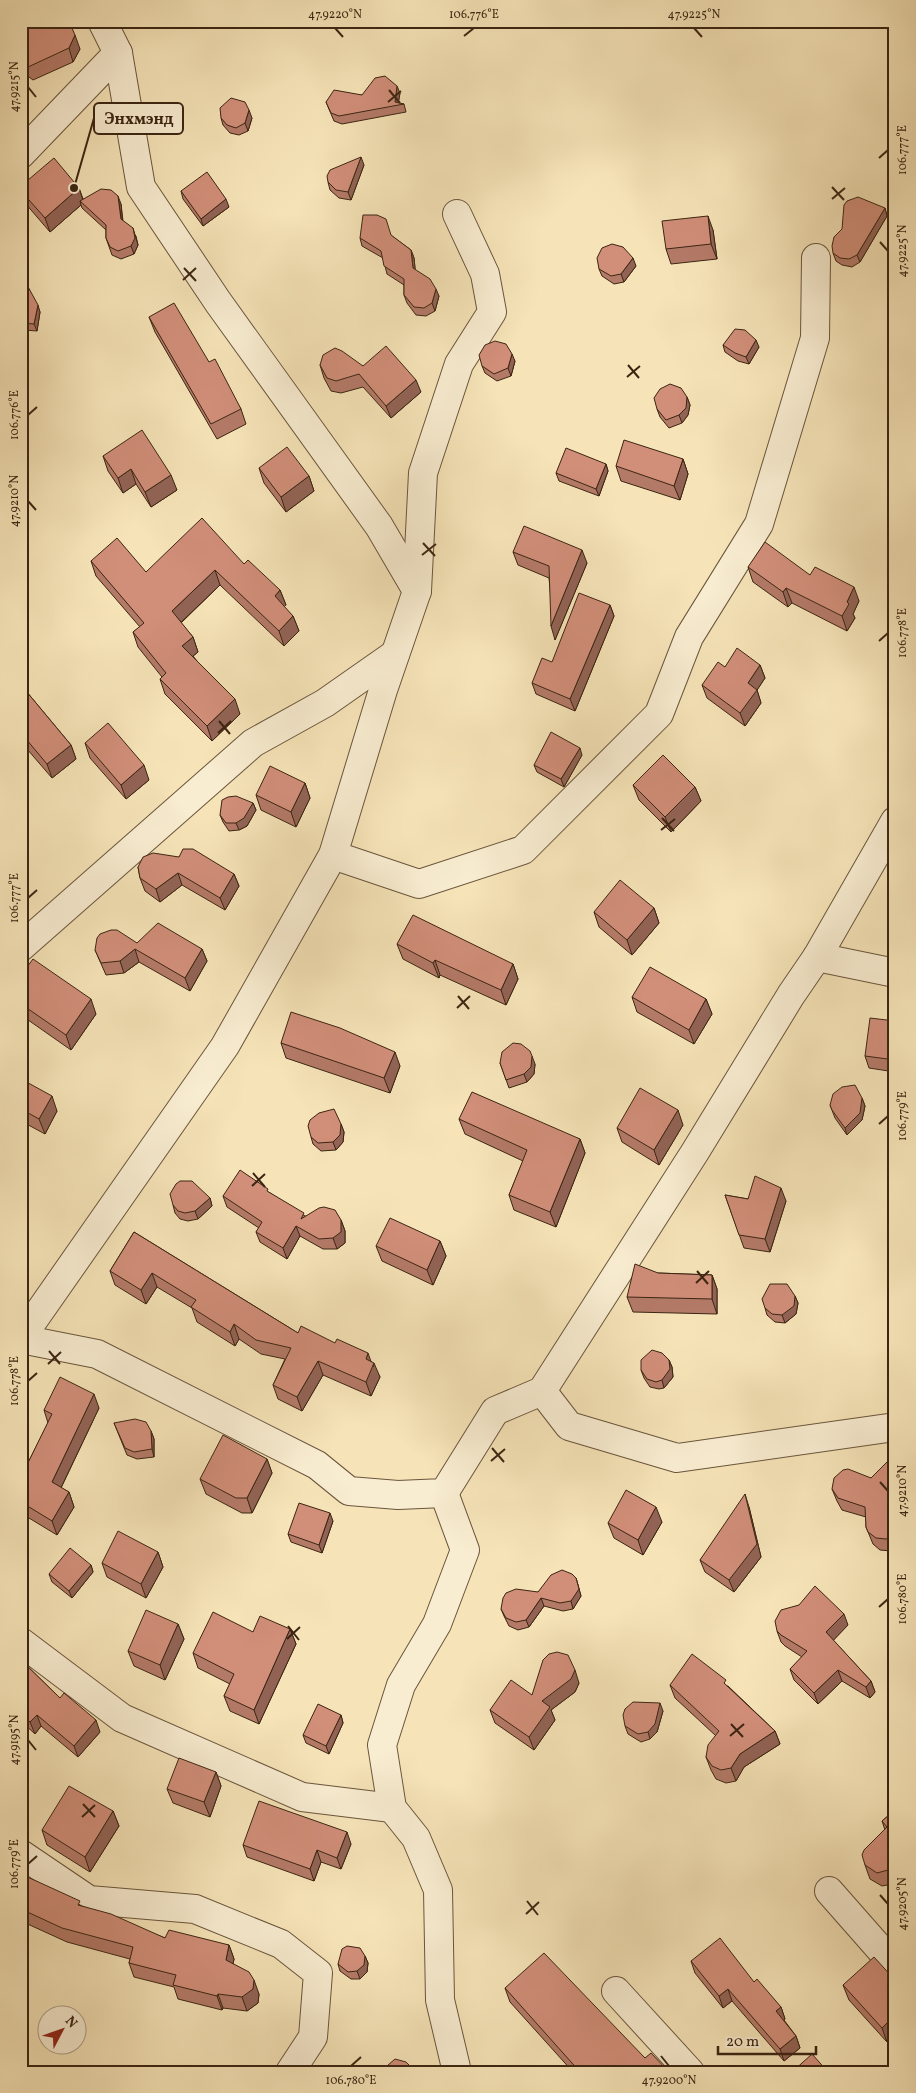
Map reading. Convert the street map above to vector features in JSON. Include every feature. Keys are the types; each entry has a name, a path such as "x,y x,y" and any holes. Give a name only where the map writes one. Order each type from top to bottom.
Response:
{"street":[{"path":"102,21 118,53 141,187 218,302 378,526 417,591"},
{"path":"21,154 118,53"},
{"path":"444,1493 398,1495 349,1491 317,1465 97,1354 21,1338 225,1046 333,855 395,654 417,591 423,472 459,364 492,312 485,274 457,214"},
{"path":"333,855 419,884 523,850 659,714 689,637 760,524 815,338 816,258"},
{"path":"21,947 253,743 325,703 395,654"},
{"path":"444,1493 495,1411 542,1391 695,1152 791,995 817,957 895,821"},
{"path":"817,957 895,973"},
{"path":"542,1391 570,1426 677,1458 895,1426"},
{"path":"444,1493 465,1550 437,1624 401,1685 382,1745 392,1808 416,1838 438,1890 440,2000 456,2072"},
{"path":"21,1642 122,1718 302,1797 392,1808"},
{"path":"21,1854 89,1900 195,1909 281,1944 318,1973 313,2037 290,2072"},
{"path":"829,1891 895,1966"},
{"path":"616,1991 690,2072"}],"building":[{"path":"21,21 66,21 71,26 75,35 69,48 28,67 21,61"},
{"path":"385,76 397,86 395,102 404,104 339,116 331,113 326,102 334,90 362,95 375,78"},
{"path":"231,98 245,102 249,110 245,123 236,128 227,125 221,118 220,108"},
{"path":"361,157 348,192 336,190 328,182 327,176 330,170"},
{"path":"54,158 79,188 45,218 21,191 21,186"},
{"path":"207,172 226,199 201,219 181,191"},
{"path":"101,189 111,190 118,196 121,219 133,228 135,238 131,246 118,251 110,247 106,238 106,225 80,201"},
{"path":"858,197 885,208 857,255 849,259 840,258 833,253 834,237 842,229 844,205 847,201"},
{"path":"363,215 377,215 386,219 391,235 411,250 413,268 430,279 436,289 432,303 424,308 414,307 404,295 404,279 384,266 381,251 360,238"},
{"path":"708,216 711,244 666,249 662,221"},
{"path":"612,244 623,247 633,258 621,274 611,276 599,269 597,258 602,248"},
{"path":"21,274 38,305 34,324 21,323"},
{"path":"174,303 209,362 215,359 241,409 211,424 149,317"},
{"path":"735,329 745,330 756,340 746,357 735,353 723,345"},
{"path":"495,341 506,344 512,354 508,368 494,374 482,366 479,355 485,345"},
{"path":"386,346 416,380 386,406 359,374 336,381 327,378 320,365 323,355 335,348 363,366"},
{"path":"670,384 681,388 687,397 686,408 679,415 666,420 657,409 654,398 660,389"},
{"path":"142,430 171,475 145,492 131,469 118,478 103,456"},
{"path":"624,440 683,459 674,486 616,466"},
{"path":"287,447 309,476 281,497 259,468"},
{"path":"566,448 606,464 596,489 556,473"},
{"path":"202,518 244,564 248,560 280,590 275,596 293,616 279,631 215,570 172,611 193,637 182,646 235,699 207,726 160,679 166,673 133,632 144,623 91,561 117,538 146,572"},
{"path":"524,526 582,550 551,626 549,566 513,552"},
{"path":"765,542 810,575 815,567 854,587 847,602 849,604 842,616 786,588 783,592 748,567"},
{"path":"579,593 610,605 570,699 532,683 542,658 552,662"},
{"path":"737,648 760,665 748,683 757,690 740,713 702,685 718,662 725,667"},
{"path":"21,685 71,745 47,764 21,733"},
{"path":"108,723 144,765 121,785 85,743"},
{"path":"551,732 580,748 561,779 534,765"},
{"path":"663,755 695,787 665,817 633,785"},
{"path":"270,766 305,783 291,812 256,795"},
{"path":"236,796 253,803 244,818 236,823 226,823 220,815 222,800"},
{"path":"183,849 193,849 234,874 220,898 178,873 156,889 140,878 138,867 143,857 153,853 179,857"},
{"path":"620,880 654,908 627,940 594,912"},
{"path":"413,915 513,964 501,990 435,960 433,963 397,944"},
{"path":"158,923 202,949 185,978 135,949 120,961 101,963 95,950 97,938 100,934 117,930 137,943"},
{"path":"33,959 91,999 66,1035 21,1004 21,975"},
{"path":"650,967 706,999 689,1030 632,997"},
{"path":"291,1012 340,1028 395,1052 384,1078 281,1043"},
{"path":"870,1018 895,1021 895,1060 865,1056"},
{"path":"513,1043 521,1044 530,1051 532,1056 531,1067 524,1074 506,1080 500,1063 502,1052"},
{"path":"21,1079 52,1096 39,1119 21,1109"},
{"path":"855,1085 862,1098 860,1113 845,1128 830,1105 833,1094 842,1087"},
{"path":"640,1088 678,1110 654,1150 617,1128"},
{"path":"472,1092 580,1139 550,1212 509,1195 527,1150 459,1119"},
{"path":"334,1109 341,1124 340,1135 333,1142 318,1143 311,1137 308,1126 310,1120 319,1113"},
{"path":"240,1170 268,1189 267,1191 304,1213 301,1219 319,1208 324,1207 335,1210 341,1220 341,1232 333,1238 319,1239 296,1226 283,1248 256,1232 262,1222 223,1196"},
{"path":"755,1176 781,1188 765,1239 739,1235 725,1195 748,1199"},
{"path":"180,1181 192,1181 210,1198 195,1211 185,1213 178,1211 173,1205 170,1194"},
{"path":"390,1218 440,1241 427,1270 376,1246"},
{"path":"134,1232 298,1333 301,1326 335,1343 337,1339 368,1353 366,1359 374,1363 366,1382 318,1361 297,1397 273,1385 291,1348 256,1340 234,1324 230,1332 191,1307 196,1300 152,1273 141,1290 110,1271"},
{"path":"635,1264 658,1273 712,1275 712,1299 627,1297"},
{"path":"770,1284 787,1284 795,1296 794,1306 782,1315 772,1314 765,1308 762,1299"},
{"path":"652,1350 662,1353 669,1360 670,1369 662,1380 656,1382 647,1379 641,1370 641,1360"},
{"path":"60,1377 94,1394 52,1482 69,1492 52,1521 21,1502 23,1493 21,1491 21,1477 52,1414 44,1410"},
{"path":"135,1419 146,1422 151,1431 152,1449 134,1452 125,1448 114,1423"},
{"path":"223,1435 267,1459 247,1498 236,1498 200,1479"},
{"path":"895,1454 895,1535 886,1539 876,1538 868,1532 866,1527 865,1507 838,1498 832,1489 834,1478 843,1470 848,1469 871,1478"},
{"path":"626,1490 656,1507 638,1540 608,1523"},
{"path":"745,1494 757,1544 729,1580 700,1560"},
{"path":"299,1503 330,1513 319,1545 288,1534"},
{"path":"118,1531 158,1552 141,1584 102,1563"},
{"path":"70,1548 91,1565 69,1591 49,1574"},
{"path":"562,1570 576,1578 579,1589 571,1601 560,1603 541,1598 526,1620 516,1622 506,1618 501,1609 506,1593 516,1589 538,1592 551,1575"},
{"path":"815,1586 844,1614 826,1632 871,1681 866,1687 838,1670 814,1693 790,1669 807,1651 781,1635 777,1631 775,1621 781,1610 799,1605"},
{"path":"146,1610 178,1624 160,1665 128,1651"},
{"path":"213,1612 253,1632 260,1616 290,1629 254,1710 224,1696 234,1674 193,1653"},
{"path":"557,1652 568,1655 575,1670 571,1679 542,1701 550,1707 529,1737 490,1710 511,1680 532,1695 543,1660 549,1654"},
{"path":"692,1654 726,1680 724,1683 775,1731 740,1754 731,1768 721,1770 712,1766 706,1757 708,1745 719,1731 670,1685"},
{"path":"21,1660 60,1698 64,1693 96,1720 74,1746 37,1715 30,1722 21,1713"},
{"path":"633,1702 660,1703 655,1724 648,1732 638,1734 625,1726 623,1715 625,1709"},
{"path":"318,1704 341,1715 326,1746 303,1735"},
{"path":"179,1758 216,1772 204,1802 167,1789"},
{"path":"69,1786 113,1811 85,1857 42,1830"},
{"path":"259,1801 347,1832 337,1858 317,1850 310,1869 243,1845"},
{"path":"895,1810 895,1864 888,1870 877,1873 865,1865 862,1855 864,1850 887,1827 882,1821"},
{"path":"21,1874 80,1901 78,1905 111,1914 165,1938 169,1930 229,1945 226,1960 249,1972 254,1980 253,1989 242,1997 218,1994 217,1996 173,1985 176,1975 129,1963 133,1947 62,1928 21,1909"},
{"path":"720,1938 754,1982 757,1979 781,2007 776,2011 796,2036 780,2049 728,1989 719,1996 691,1961"},
{"path":"347,1946 360,1948 365,1956 364,1965 357,1971 348,1972 338,1964 342,1949"},
{"path":"544,1953 645,2058 651,2053 669,2072 580,2072 505,1988"},
{"path":"874,1957 895,1980 895,2024 891,2019 882,2028 843,1985"},
{"path":"812,2054 828,2072 792,2072"},
{"path":"395,2059 406,2062 412,2068 411,2072 380,2072"}],"place":[{"name":"Энхмэнд","path":"74,188"}]}
